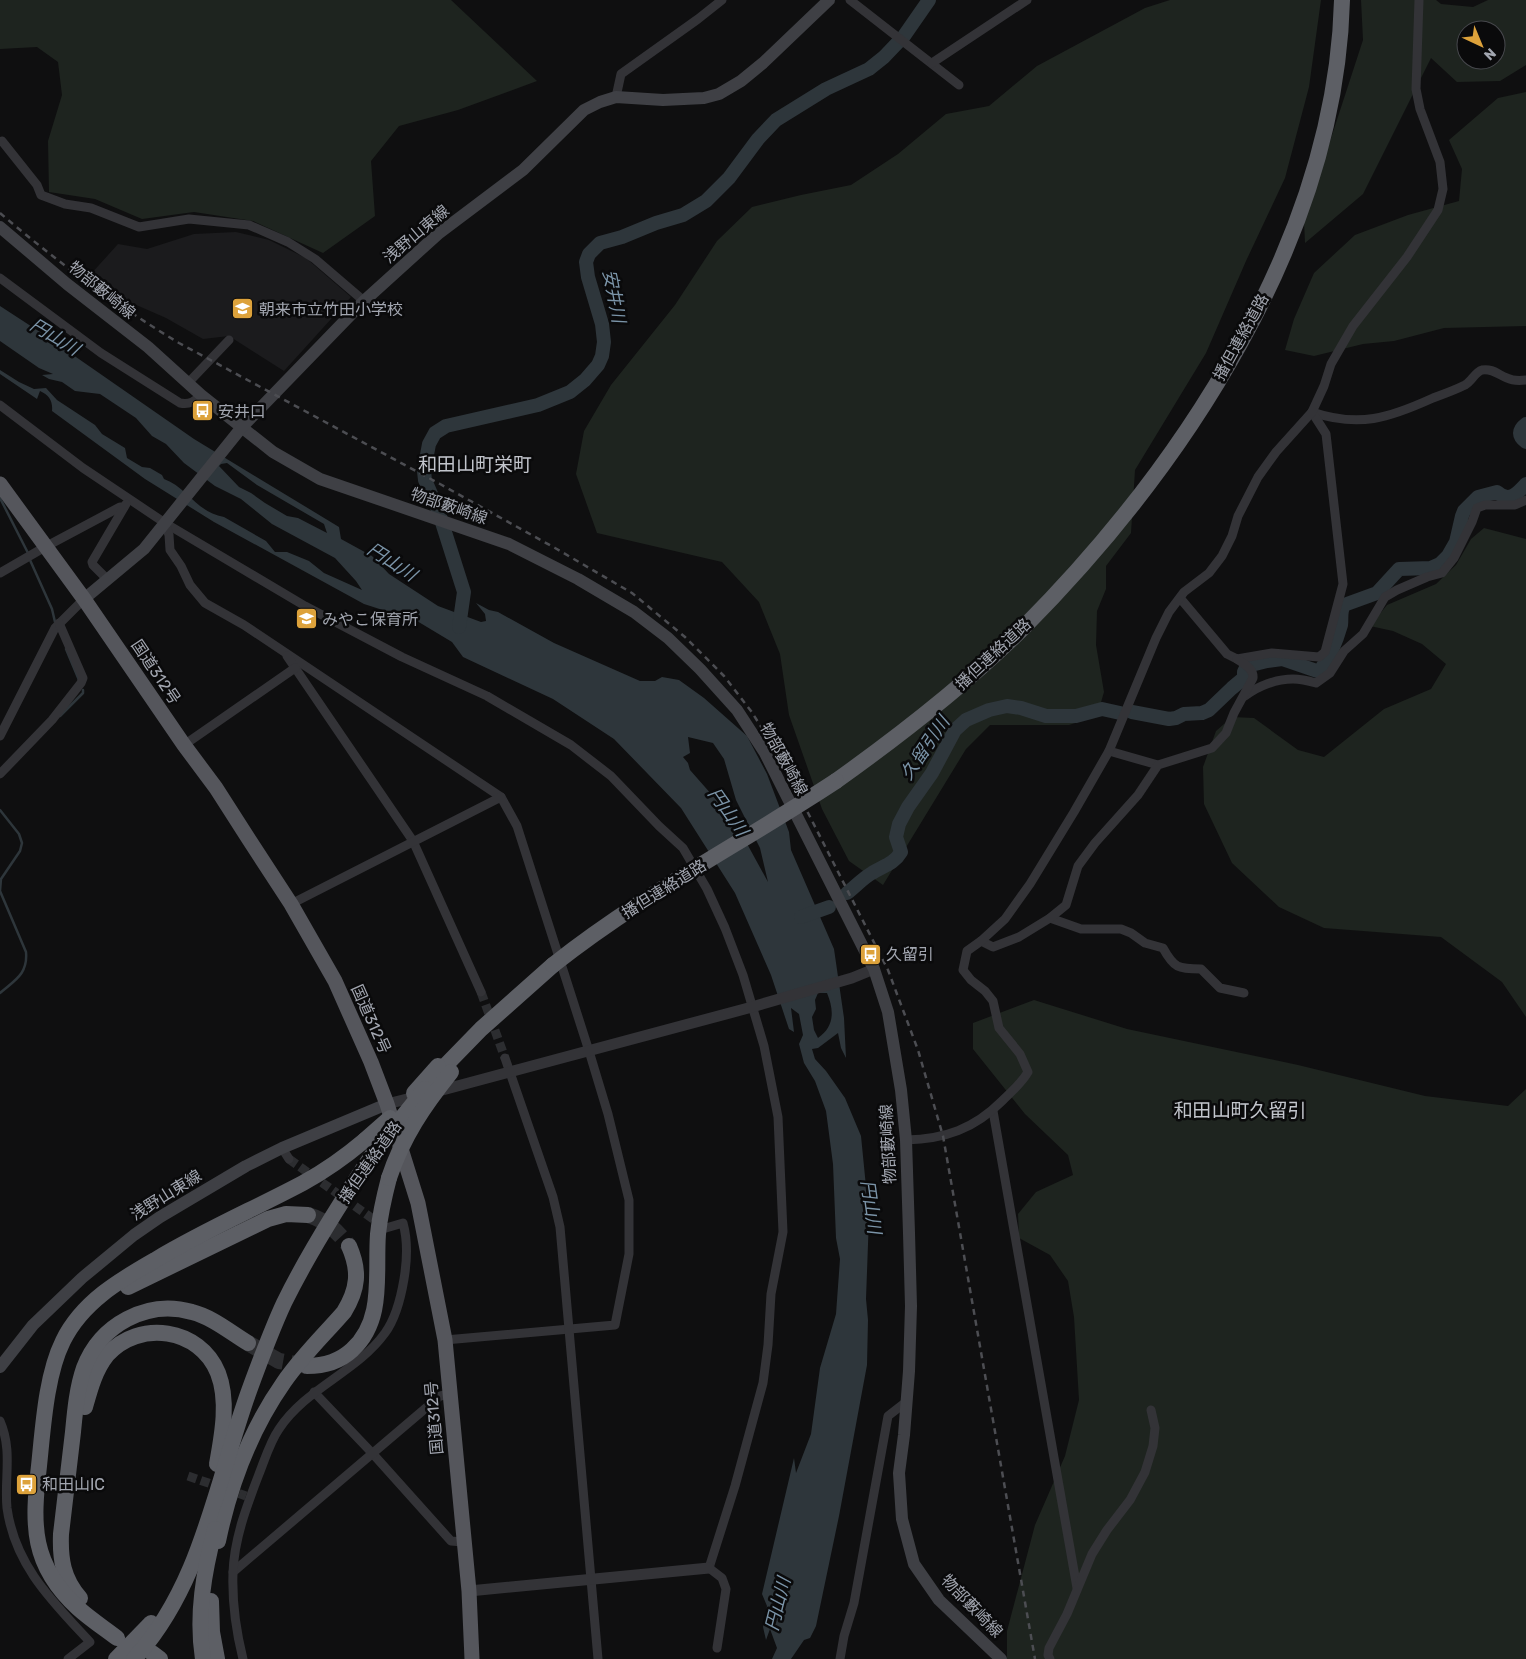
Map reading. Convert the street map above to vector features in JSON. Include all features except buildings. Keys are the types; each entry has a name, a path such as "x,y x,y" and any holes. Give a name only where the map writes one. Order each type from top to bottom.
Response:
{"highway":[{"name":"播但連絡道路","path":"225,1476 241,1414 284,1304 315,1246 351,1186 370,1146 406,1111 444,1069 482,1034 524,989 553,965 645,899 836,781 915,723 957,688 1021,629 1063,586 1115,526 1160,468 1191,424 1233,356 1269,288 1289,242 1309,187 1324,130 1335,73 1342,0"},
{"name":"国道312号","path":"0,484 84,599 216,788 291,904 335,981 371,1062 387,1104 418,1203 445,1340 469,1591 472,1659"},
{"path":"307,1366 323,1365 341,1358 361,1340 371,1324 377,1294 380,1220 389,1178 403,1142 444,1069"},
{"path":"248,1343 214,1321 193,1312 161,1308 138,1314 117,1324 94,1348 84,1367 76,1402 67,1483 61,1550 63,1568 70,1585 82,1600 120,1635 78,1608 55,1582 39,1551 35,1528 35,1497 51,1375 58,1352 68,1331 98,1298 133,1273 199,1235 302,1183 341,1159 370,1146"},
{"path":"68,1331 82,1316 106,1297 256,1224 286,1214 308,1215"},
{"path":"203,1659 200,1636 198,1571 200,1526 225,1476 284,1382 310,1348 350,1303 354,1294 357,1274 356,1264 349,1246"},
{"path":"67,1483 83,1412 100,1365 107,1356 124,1342 143,1334 161,1332 180,1336 196,1345 209,1358 218,1375 223,1407 220,1442 225,1476 226,1507 198,1571 173,1592 143,1633 116,1659"},
{"path":"134,1659 149,1642 198,1571 219,1526 225,1476"},
{"path":"217,1659 210,1613 198,1571 202,1529 225,1476"}],"main road":[{"name":"浅野山東線","path":"84,599 144,549 225,446 364,301 438,234 523,170 584,110 616,97 662,100 704,98 719,94 741,82 829,0"},
{"name":"物部藪崎線","path":"0,228 67,284 148,347 201,394 273,452 320,479 509,544 606,594 634,612 661,633 700,669 737,710 765,753 874,969 888,1012 895,1047 906,1140 911,1306 909,1371 899,1474 902,1519 914,1564 939,1600 1001,1659"},
{"name":"浅野山東線","path":"0,1367 33,1325 82,1278 134,1235 160,1217 246,1166 286,1153 387,1104"}],"street":[{"path":"616,97 621,74 722,0"},
{"path":"850,0 959,85"},
{"path":"932,63 1027,0"},
{"path":"906,1140 927,1139 953,1133 970,1126 993,1111 1022,1082 1028,1072 1020,1054 999,1028 994,1001 963,970 967,950 981,941 1005,918 1030,884 1109,751 1156,638 1169,612 1184,592 1209,573 1222,556 1258,477 1276,452 1312,412 1324,386 1331,364 1353,326 1407,257 1438,210 1444,189 1440,162 1420,109 1416,89 1419,0"},
{"path":"2,140 37,184 41,195 65,204 91,208 139,227 189,219 249,225 288,242 315,259 364,301"},
{"path":"0,278 101,353 180,403 194,402 201,394"},
{"path":"189,382 229,340"},
{"path":"1312,412 1329,418 1350,421 1377,418 1401,412 1466,384 1479,371 1485,369 1492,370 1514,380 1526,380"},
{"path":"0,405 82,468 129,499 167,520 305,606 402,657 487,696 545,728 571,745 611,776 683,848 707,889 726,928 756,1006 778,1117 783,1232 772,1294 768,1345 762,1382 736,1486 709,1568"},
{"path":"1243,664 1272,653 1319,657 1325,652 1343,584 1326,434 1312,412"},
{"path":"108,580 92,562 129,499"},
{"path":"1243,697 1252,690 1273,682 1293,679 1316,683 1330,674 1344,651 1363,634 1385,597 1427,577 1442,573 1454,558 1477,508 1485,505 1515,505 1526,500"},
{"path":"0,573 45,546 120,507 124,507"},
{"path":"167,520 170,550 181,566 190,585 205,603 244,626 501,797 516,826 608,1114 629,1200 629,1254 615,1325 445,1340"},
{"path":"1109,751 1158,765 1212,748 1226,733 1234,713 1253,678 1253,674 1243,664 1227,654 1180,598"},
{"path":"0,736 55,628 84,599"},
{"path":"0,774 52,720 83,678 59,623"},
{"path":"285,654 413,841 481,992"},
{"path":"184,744 295,668"},
{"path":"981,941 993,947 1019,937 1050,918 1066,905 1078,866 1095,843 1138,795 1158,765"},
{"path":"291,904 501,797"},
{"path":"1050,918 1081,929 1121,929 1131,933 1145,943 1163,948 1172,963 1184,969 1201,968 1220,988 1244,993"},
{"path":"387,1104 756,1006 852,978 874,969"},
{"path":"505,1058 553,1197 560,1227 598,1659"},
{"path":"993,1111 1077,1588"},
{"path":"243,1659 234,1609 233,1572 236,1546 248,1496 279,1429 300,1404 353,1365 386,1332 402,1292 405,1274 406,1232 403,1223 386,1228"},
{"path":"314,1392 373,1454 450,1541 463,1542"},
{"path":"233,1572 440,1396 450,1394"},
{"path":"840,1659 844,1636 854,1603 888,1416 906,1402"},
{"path":"1050,1659 1048,1655 1049,1648 1067,1614 1092,1554 1107,1530 1130,1500 1145,1472 1153,1446 1155,1428 1151,1410"},
{"path":"1,1426 6,1435 8,1454 7,1507 11,1530 19,1550 42,1590 90,1642 68,1659"},
{"path":"469,1591 709,1568 722,1578 726,1589 717,1648"}],"shaded area":[{"path":"0,0 451,0 537,81 458,110 399,126 371,161 375,216 323,253 253,221 194,212 142,219 95,199 49,192 48,141 62,95 58,62 37,47 0,49"},
{"path":"1170,0 1321,0 1309,87 1285,178 1206,353 1135,470 1131,533 1106,566 1106,589 1097,611 1096,645 1104,692 1097,716 1069,725 990,725 966,749 883,885 849,861 822,809 789,715 780,654 759,602 722,562 597,533 576,474 584,431 611,385 675,305 717,241 752,207 851,185 898,154 946,114 989,106 1037,66 1145,8"},
{"path":"1361,0 1436,0 1441,4 1473,7 1488,0 1526,0 1526,65 1500,81 1457,82 1431,58 1363,194 1305,243 1304,221 1363,40"},
{"path":"1526,92 1526,326 1444,328 1394,341 1363,344 1314,356 1285,350 1294,319 1314,273 1355,235 1408,215 1459,201 1462,169 1449,140 1498,98"},
{"name":"朝来市立竹田小学校","path":"236,232 269,240 306,258 351,297 284,371 229,336 203,339 166,318 125,300 90,275 118,244 147,249 194,234"},
{"path":"1484,528 1526,539 1526,1017 1502,982 1441,937 1324,928 1279,907 1232,863 1204,804 1203,767 1216,731 1232,717 1254,718 1298,750 1324,757 1384,709 1431,689 1446,664 1422,644 1393,631 1370,626 1387,605 1436,584 1456,565 1471,539"},
{"path":"1034,1000 1127,1029 1298,1065 1425,1096 1508,1106 1526,1089 1526,1659 1007,1659 1007,1631 1035,1525 1065,1456 1079,1400 1074,1317 1068,1281 1050,1255 1019,1238 1018,1214 1036,1192 1073,1175 1068,1155 1025,1114 973,1049 973,1023"}],"water":[{"name":"円山川","path":"0,306 194,439 339,527 341,539 372,556 389,574 438,606 481,622 486,621 485,614 476,603 489,610 498,612 554,643 640,681 655,681 662,677 679,680 704,698 747,736 767,774 789,832 791,850 834,949 844,1018 846,1058 841,1048 838,1033 818,1048 812,1049 815,1059 845,1098 861,1136 869,1217 866,1299 868,1320 867,1365 816,1626 810,1638 804,1640 791,1659 772,1659 777,1648 770,1629 766,1640 763,1627 767,1606 762,1594 794,1458 796,1473 811,1434 820,1368 836,1314 840,1259 836,1238 833,1164 826,1111 815,1081 804,1063 799,1044 803,1035 799,1014 791,1008 794,1032 789,1029 771,975 735,893 681,808 614,739 553,699 463,657 452,642 417,621 364,604 214,522 145,479 52,411 51,401 46,394 40,391 37,399 0,374 0,370 34,389 46,388 57,400 95,425 102,434 125,448 127,458 142,467 150,468 162,475 164,479 179,488 206,510 224,517 266,541 275,552 287,552 309,561 324,573 362,590 335,558 272,524 241,499 215,486 184,463 166,444 152,436 136,418 100,394 75,391 62,382 49,379 42,375 53,374 39,368 0,341","holes":["227,463 257,485 324,524 327,533 298,518 287,516 239,487 219,466","688,737 713,743 724,759 736,800 760,848 768,882 734,820 690,770 688,763 683,757 690,753","818,993 827,993 832,1012 828,1028 818,1038 814,1030 812,1017 816,1009 815,1000"]}],"waterway":[{"name":"安井川","path":"459,627 464,592 438,510 425,480 424,471 429,444 435,433 446,426 538,405 570,392 585,380 598,365 602,356 604,342 602,324 588,277 586,262 589,254 600,243 683,215 706,201 729,178 758,139 776,120 826,89 869,69 884,57 904,36 929,0"},
{"name":"久留引川","path":"1526,424 1520,433 1526,442"},
{"name":"久留引川","path":"1132,712 1169,719 1184,714 1202,713 1209,710 1244,678 1247,666 1267,661 1282,659 1317,671 1321,669 1330,653 1341,625 1344,605 1377,593 1399,569 1431,568 1440,564 1448,556 1456,542 1464,511 1478,497 1497,492 1505,497 1513,496 1526,484"},
{"path":"0,498 28,553"},
{"path":"30,560 52,609 55,622"},
{"path":"66,649 79,680"},
{"path":"60,716 83,693 83,690"},
{"name":"久留引川","path":"847,893 869,875 892,862 901,852 896,837 899,824 908,807 932,773 955,730 966,720 989,710 1007,706 1021,708 1046,716 1076,716 1102,709 1120,713"},
{"path":"0,810 19,834 22,843 20,851 1,879 0,891 26,952 23,971 0,993"},
{"name":"久留引川","path":"801,917 829,907"}],"tunnel":[{"path":"481,992 505,1058"},
{"path":"289,1159 380,1224"},
{"path":"308,1215 331,1227 349,1246"},
{"path":"248,1343 279,1361 307,1366"},
{"path":"188,1476 246,1496"}],"railway":[{"path":"0,213 87,282 179,343 440,484 632,593 685,637 724,676 751,711 776,750 888,970 918,1050 943,1136 1035,1659"}],"place":[{"name":"朝来市立竹田小学校","path":"243,309"},
{"name":"安井口","path":"202,411"},
{"name":"みやこ保育所","path":"306,619"},
{"name":"久留引","path":"870,954"},
{"name":"和田山IC","path":"26,1484"}],"district":[{"name":"和田山町栄町","path":"475,464"},
{"name":"和田山町久留引","path":"1240,1110"}]}
